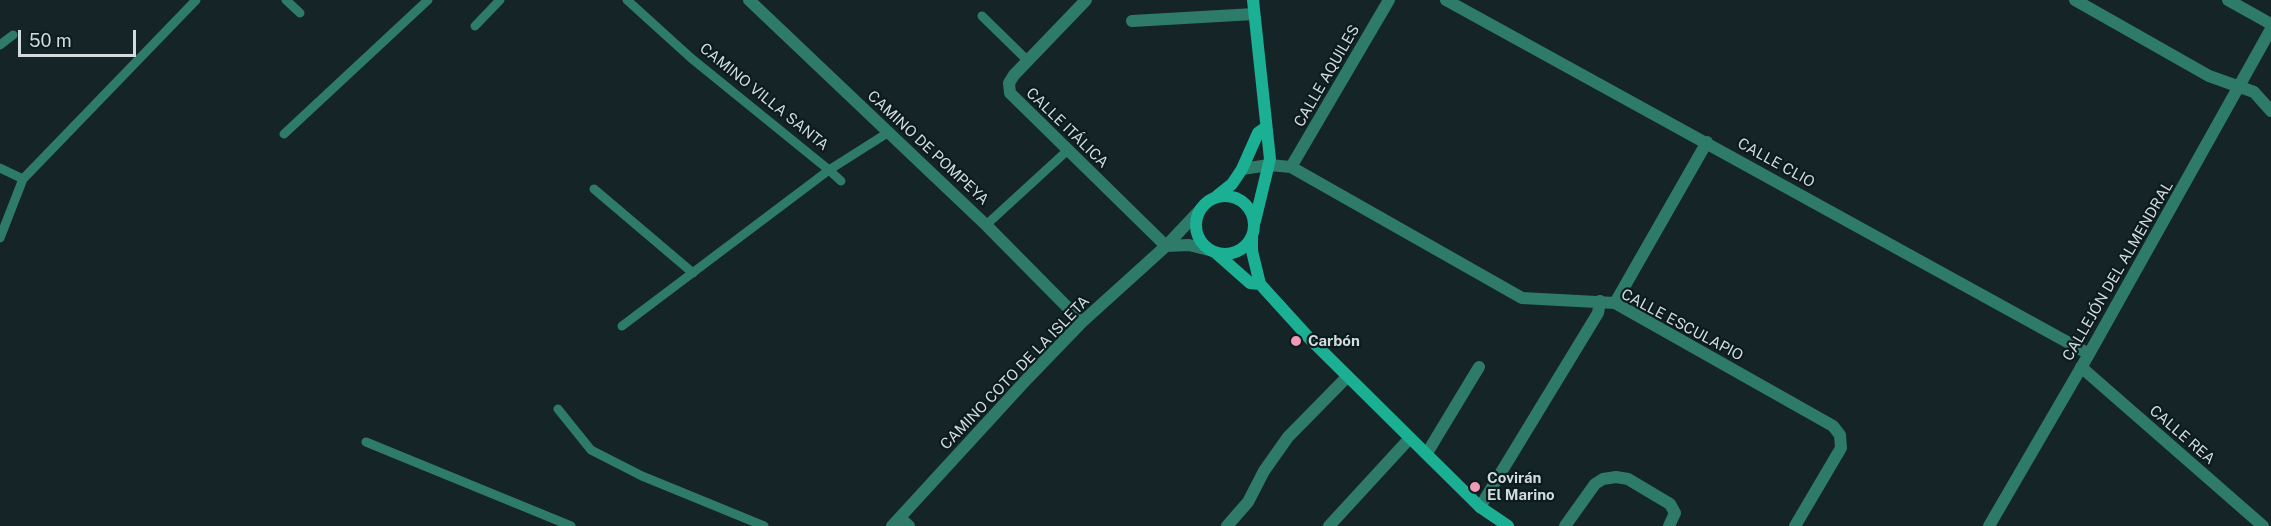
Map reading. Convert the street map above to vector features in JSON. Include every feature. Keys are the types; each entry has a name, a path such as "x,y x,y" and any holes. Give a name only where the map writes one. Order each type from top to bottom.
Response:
{"street":[{"name":"CAMINO DE POMPEYA","path":"749,0 987,225 1083,322"},
{"name":"CALLE ITÁLICA","path":"1086,0 1011,79 1010,93 1166,246"},
{"path":"1253,0 1265,128 1269,134 1269,165 1252,237 1260,284 1347,377 1480,507 1508,526"},
{"name":"CALLE AQUILES","path":"1291,167 1389,0"},
{"name":"CALLE CLIO","path":"1446,0 2089,354"},
{"path":"2075,0 2209,76 2254,92 2271,111"},
{"path":"2228,0 2271,24"},
{"path":"1132,21 1254,14"},
{"name":"CALLEJÓN DEL ALMENDRAL","path":"1989,526 2089,354 2271,29"},
{"path":"1260,284 1250,283 1198,237 1196,220 1203,205 1232,184 1242,169 1258,133 1265,128"},
{"path":"1615,303 1707,142"},
{"name":"CALLE ESCULAPIO","path":"1242,169 1269,165 1291,167 1522,298 1615,303 1838,430 1842,442 1840,448 1795,526"},
{"path":"1217,196 1226,195 1242,200 1248,206 1255,221"},
{"name":"CAMINO COTO DE LA ISLETA","path":"900,523 1083,322 1166,246 1198,212"},
{"path":"1166,246 1189,245 1233,254 1247,245 1252,237"},
{"path":"1480,507 1598,313 1600,302"},
{"path":"1426,453 1479,367"},
{"name":"CALLE REA","path":"2081,367 2263,526"},
{"path":"1227,526 1248,502 1264,471 1288,437 1347,377"},
{"path":"1329,526 1410,438"},
{"path":"1565,526 1595,484 1603,479 1616,477 1628,479 1670,504 1675,513 1669,526"}],"lane":[{"path":"0,238 23,179 196,0"},
{"path":"286,0 300,13"},
{"path":"284,134 428,0"},
{"path":"476,26 500,0"},
{"name":"CAMINO VILLA SANTA","path":"627,0 691,58 829,170 889,132"},
{"path":"982,16 1028,61"},
{"path":"0,45 13,35"},
{"path":"987,225 1069,149"},
{"path":"0,168 23,179"},
{"path":"622,326 829,170 841,181"},
{"path":"594,189 693,273"},
{"path":"558,409 591,450 642,476 764,526"},
{"path":"366,442 571,526"}],"place":[{"name":"Carbón","path":"1296,341"},
{"name":"Covirán El Marino","path":"1475,487"}]}
